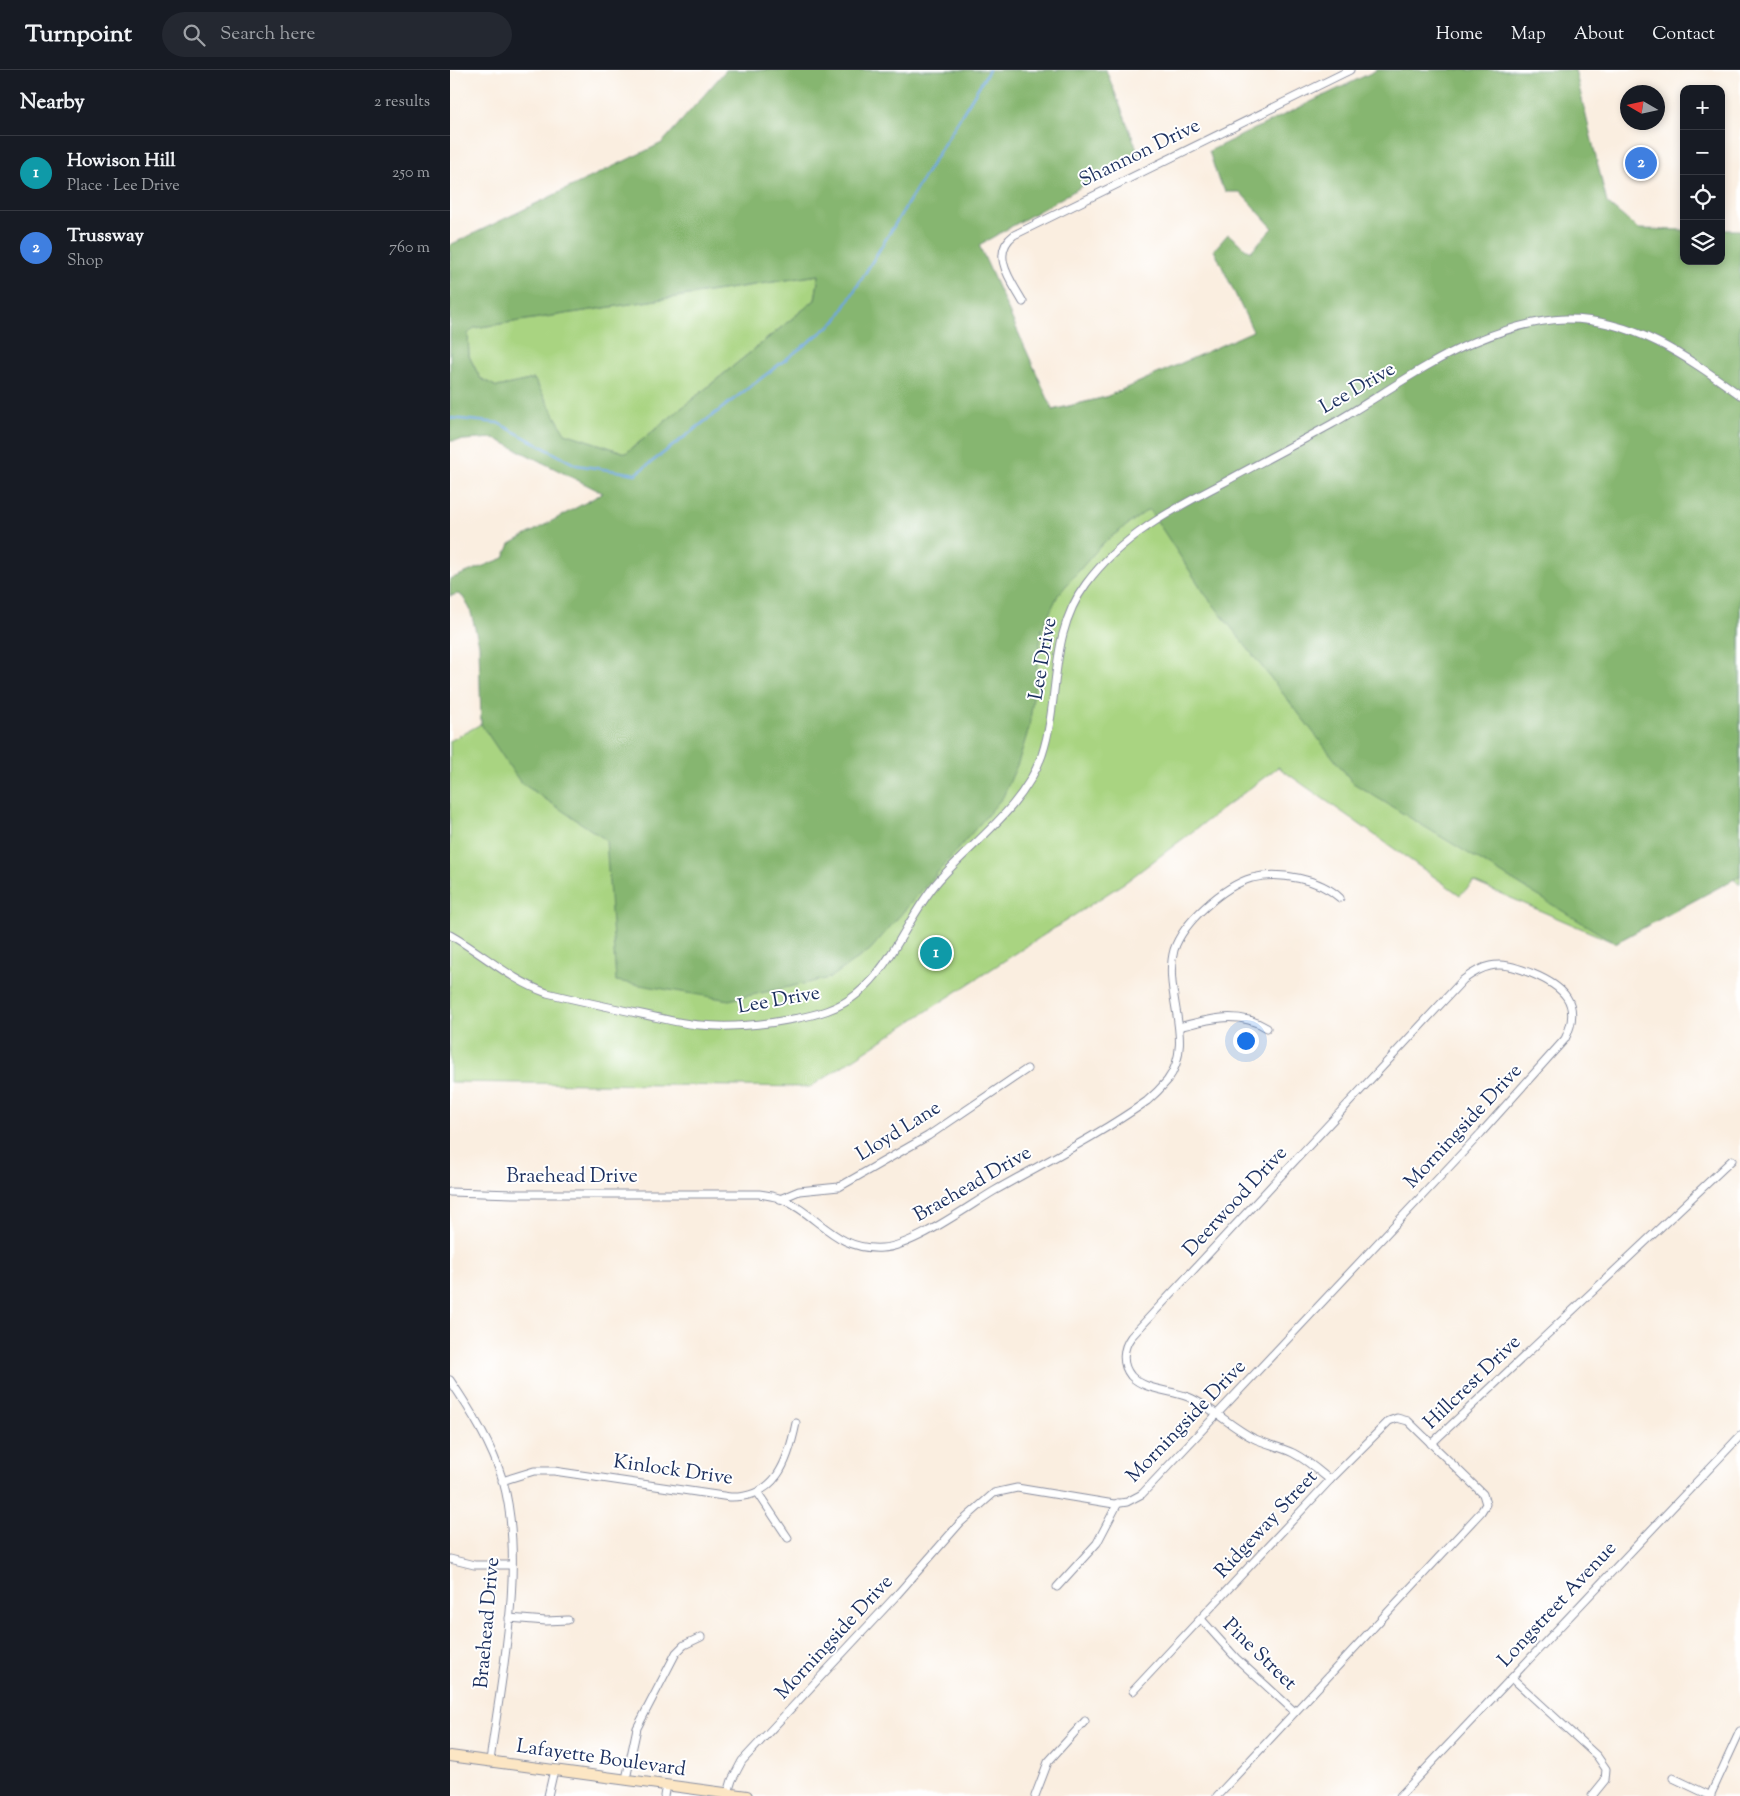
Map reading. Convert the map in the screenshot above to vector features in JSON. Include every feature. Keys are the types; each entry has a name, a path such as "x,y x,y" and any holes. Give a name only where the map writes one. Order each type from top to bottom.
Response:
{"main road":[{"name":"Lafayette Boulevard","path":"450,1756 747,1796"}],"street":[{"name":"Shannon Drive","path":"1023,302 1003,264 1003,250 1014,235 1350,70"},
{"name":"Lee Drive","path":"450,936 512,978 539,990 686,1023 728,1026 757,1025 830,1010 857,994 871,981 894,950 915,913 938,882 997,823 1024,791 1041,758 1046,739 1059,645 1068,613 1076,597 1098,569 1150,524 1182,504 1333,423 1448,354 1500,333 1541,321 1578,319 1640,334 1678,352 1740,395"},
{"name":"Braehead Drive","path":"450,1192 513,1194 759,1194 780,1198 824,1230 850,1244 862,1247 885,1248 910,1239 1099,1131 1148,1100 1172,1074 1180,1045 1173,984 1174,952 1184,931 1205,907 1240,883 1265,876 1278,876 1315,884 1326,888 1340,898"},
{"name":"Deerwood Drive","path":"1330,1480 1294,1454 1254,1438 1206,1406 1188,1397 1146,1386 1131,1375 1127,1369 1124,1354 1132,1337 1463,980 1489,966 1510,966 1548,980 1557,986 1569,1001"},
{"name":"Morningside Drive","path":"728,1794 732,1780 742,1761 895,1597 960,1523 986,1498 1000,1490 1011,1488 1118,1504 1128,1502 1142,1494 1554,1054 1570,1031 1572,1015 1569,1001"},
{"path":"1179,1027 1233,1016 1248,1018 1267,1028"},
{"name":"Lloyd Lane","path":"780,1198 799,1191 839,1187 928,1136 1027,1069"},
{"name":"Hillcrest Drive","path":"1217,1796 1482,1512 1486,1504 1483,1494 1432,1444 1732,1160"},
{"name":"Braehead Drive","path":"450,1380 488,1444 502,1481 508,1506 511,1565 509,1618 490,1761"},
{"name":"Ridgeway Street","path":"1134,1691 1202,1620 1330,1480 1391,1419 1403,1418 1408,1421 1432,1444"},
{"name":"Kinlock Drive","path":"502,1481 534,1472 554,1471 730,1497 749,1496 758,1493 772,1483 793,1439 796,1423"},
{"name":"Longstreet Avenue","path":"1400,1796 1740,1436"},
{"path":"758,1493 788,1538"},
{"path":"1057,1587 1097,1543 1118,1504"},
{"path":"450,1559 474,1565 511,1565"},
{"path":"509,1618 546,1621 568,1620"},
{"name":"Pine Street","path":"1202,1620 1236,1658 1295,1712"},
{"path":"626,1779 635,1735 643,1713 676,1653 684,1645 701,1637"},
{"path":"1512,1678 1567,1727 1604,1765 1605,1780 1592,1796"},
{"path":"1035,1796 1048,1762 1084,1721"},
{"path":"1673,1778 1711,1796 1740,1731"},
{"path":"548,1796 554,1770"},
{"path":"664,1796 666,1785"}],"green space":[{"path":"726,70 1106,70 1139,154 979,245 1053,410 1106,397 1253,331 1214,250 1228,234 1250,252 1273,228 1240,192 1226,192 1218,179 1209,151 1377,70 1575,70 1607,203 1638,229 1680,230 1680,265 1725,265 1725,230 1740,230 1740,876 1615,943 1353,783 1205,594 1149,509 1103,543 1058,595 1042,629 1029,728 1018,763 1003,797 870,950 830,978 729,1000 616,981 606,840 520,782 481,724 479,644 470,609 463,597 458,594 450,596 450,579 504,558 510,544 603,493 494,438 450,441 450,245 662,143","holes":["819,275 815,300 626,453 565,433 534,379 497,387 480,378 469,356 468,334 474,328"]},
{"path":"819,275 815,300 626,453 564,433 534,379 497,387 480,378 469,356 468,334 474,328"},
{"path":"1740,276 1740,884 1733,879 1615,943 1474,882 1460,895 1278,767 1127,881 810,1087 450,1082 450,741 1052,410 1106,397 1254,331"}],"waterway":[{"path":"450,418 498,423 576,465 636,474 836,321 989,70"}],"place":[{"name":"Trussway","path":"1641,163"},
{"name":"Howison Hill","path":"936,953"}]}
